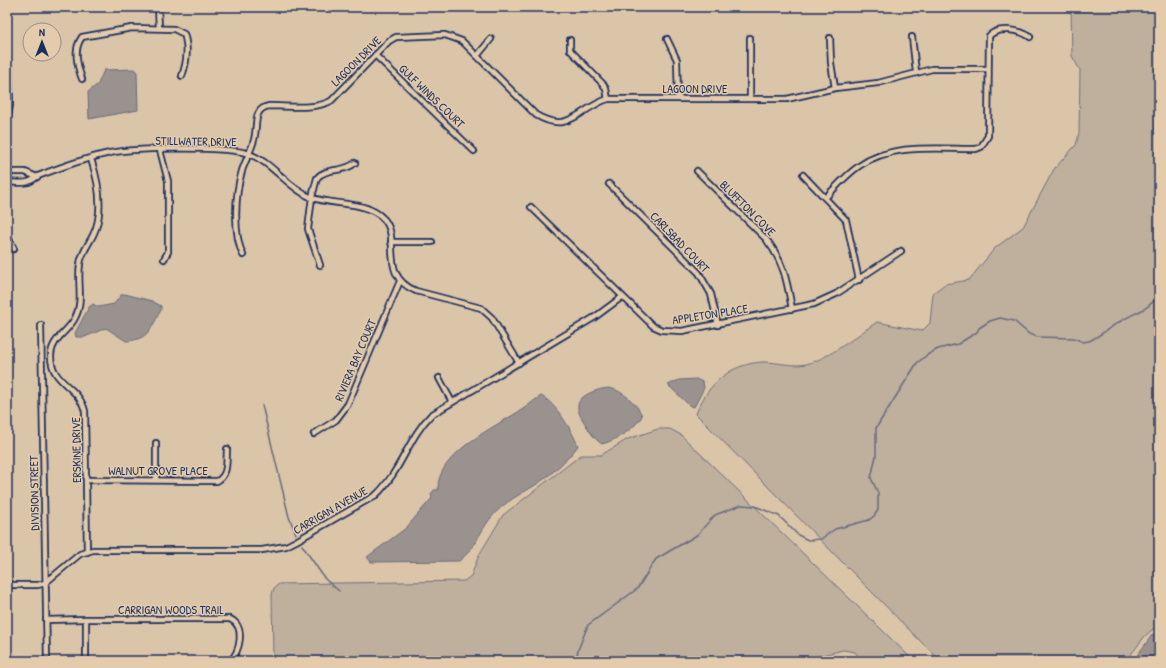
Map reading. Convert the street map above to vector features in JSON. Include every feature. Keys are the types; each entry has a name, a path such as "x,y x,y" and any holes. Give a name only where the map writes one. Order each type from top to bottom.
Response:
{"street":[{"path":"158,7 159,28"},
{"path":"82,78 76,65 78,43 82,37 132,28 174,29 184,34 187,44 186,64 182,76"},
{"path":"826,198 860,165 885,154 910,149 976,149 981,147 988,136 988,40 992,32 1020,31 1030,37"},
{"name":"LAGOON DRIVE","path":"249,154 257,131 258,111 262,107 316,106 331,101 389,41 396,37 445,35 462,41 536,115 551,122 568,121 608,99 787,99 835,88 878,83 916,72 942,68 988,69"},
{"path":"912,37 916,72"},
{"path":"750,38 750,99"},
{"path":"830,38 831,63 835,88"},
{"path":"477,56 492,39"},
{"path":"667,39 677,60 678,98"},
{"path":"570,40 570,50 603,84 608,99"},
{"name":"GULF WINDS COURT","path":"375,55 474,151"},
{"path":"7,122 10,105 9,68"},
{"path":"160,150 168,181 168,252 164,260"},
{"name":"STILLWATER DRIVE","path":"7,182 28,182 37,177 91,159 121,151 222,150 249,154 301,193 312,198 374,211 385,220 388,226 391,242 392,266 400,281"},
{"path":"243,256 238,244 237,200 242,170 249,154"},
{"name":"ERSKINE DRIVE","path":"87,552 87,480 84,404 74,391 58,378 54,372 51,355 53,346 72,324 78,311 80,302 79,266 82,254 96,229 98,216 98,184 91,159"},
{"path":"320,265 308,229 312,198 317,178 320,174 349,169 355,163"},
{"name":"BLUFFTON COVE","path":"697,171 766,239 775,250 782,263 786,276 792,309"},
{"path":"7,172 26,172 37,177"},
{"path":"803,176 846,220 858,280"},
{"name":"CARLSBAD COURT","path":"609,184 699,272 711,294 718,325"},
{"name":"APPLETON PLACE","path":"531,206 622,297 653,326 662,330 682,331 718,325 814,304 836,294 901,251"},
{"path":"7,235 14,249"},
{"path":"391,242 432,242"},
{"path":"400,281 407,287 416,291 481,308 492,318 519,363"},
{"name":"RIVIERA BAY COURT","path":"314,434 336,420 348,404 400,281"},
{"name":"CARRIGAN AVENUE","path":"45,582 74,558 87,552 262,550 286,546 365,503 376,495 387,485 425,421 431,415 595,317 622,297"},
{"name":"DIVISION STREET","path":"41,325 46,661"},
{"path":"439,378 452,402"},
{"path":"156,443 156,480"},
{"name":"WALNUT GROVE PLACE","path":"87,480 217,480 222,478 226,470 227,449"},
{"path":"7,585 38,585 45,582"},
{"path":"86,619 86,661"},
{"name":"CARRIGAN WOODS TRAIL","path":"46,620 230,619 237,624 239,628 239,648 236,655 230,661"}],"shaded area":[{"path":"1071,7 1159,7 1159,624 1145,636 1126,661 940,661 696,414 707,393 714,385 722,377 741,366 764,362 791,365 806,364 824,357 843,346 877,322 922,331 930,323 933,293 945,284 969,280 995,248 1023,227 1054,169 1076,145 1079,133 1080,70 1072,56"},
{"path":"134,69 137,72 138,110 89,119 88,92 98,84 104,70"},
{"path":"125,294 152,301 161,306 161,310 155,322 145,335 134,340 126,341 106,328 85,337 76,337 75,333 89,307 93,304 98,307 114,304 121,295"},
{"path":"696,379 703,382 704,388 694,407 690,406 668,385 679,380"},
{"path":"608,388 618,391 633,402 642,416 635,425 625,433 602,444 593,436 583,420 579,413 578,405 579,401 586,395"},
{"path":"541,396 552,404 558,411 572,433 578,446 565,461 533,487 501,507 486,524 469,552 459,561 371,562 367,557 406,528 432,498 431,494 434,490 438,490 440,477 446,464 457,453 484,432 523,409"},
{"path":"658,429 670,429 681,435 914,661 862,661 855,652 843,650 798,661 271,661 273,656 272,594 274,588 279,584 464,581 471,576 479,555 503,515 581,455 601,455 628,439"},
{"path":"1159,632 1159,661 1133,661 1152,635"}],"waterway":[{"path":"576,661 578,650 588,625 637,589 656,559 697,535 715,515 741,505 755,506 779,516 798,535 808,540 821,539 835,529 869,520 874,516 878,510 878,493 871,478 876,456 876,428 917,363 927,355 938,349 958,344 977,332 979,328 990,321 1000,318 1014,321 1029,334 1038,337 1074,338 1083,342 1089,341 1117,323 1146,308 1159,295"},
{"path":"262,405 289,517 296,534"},
{"path":"302,545 325,579 339,591"}]}
